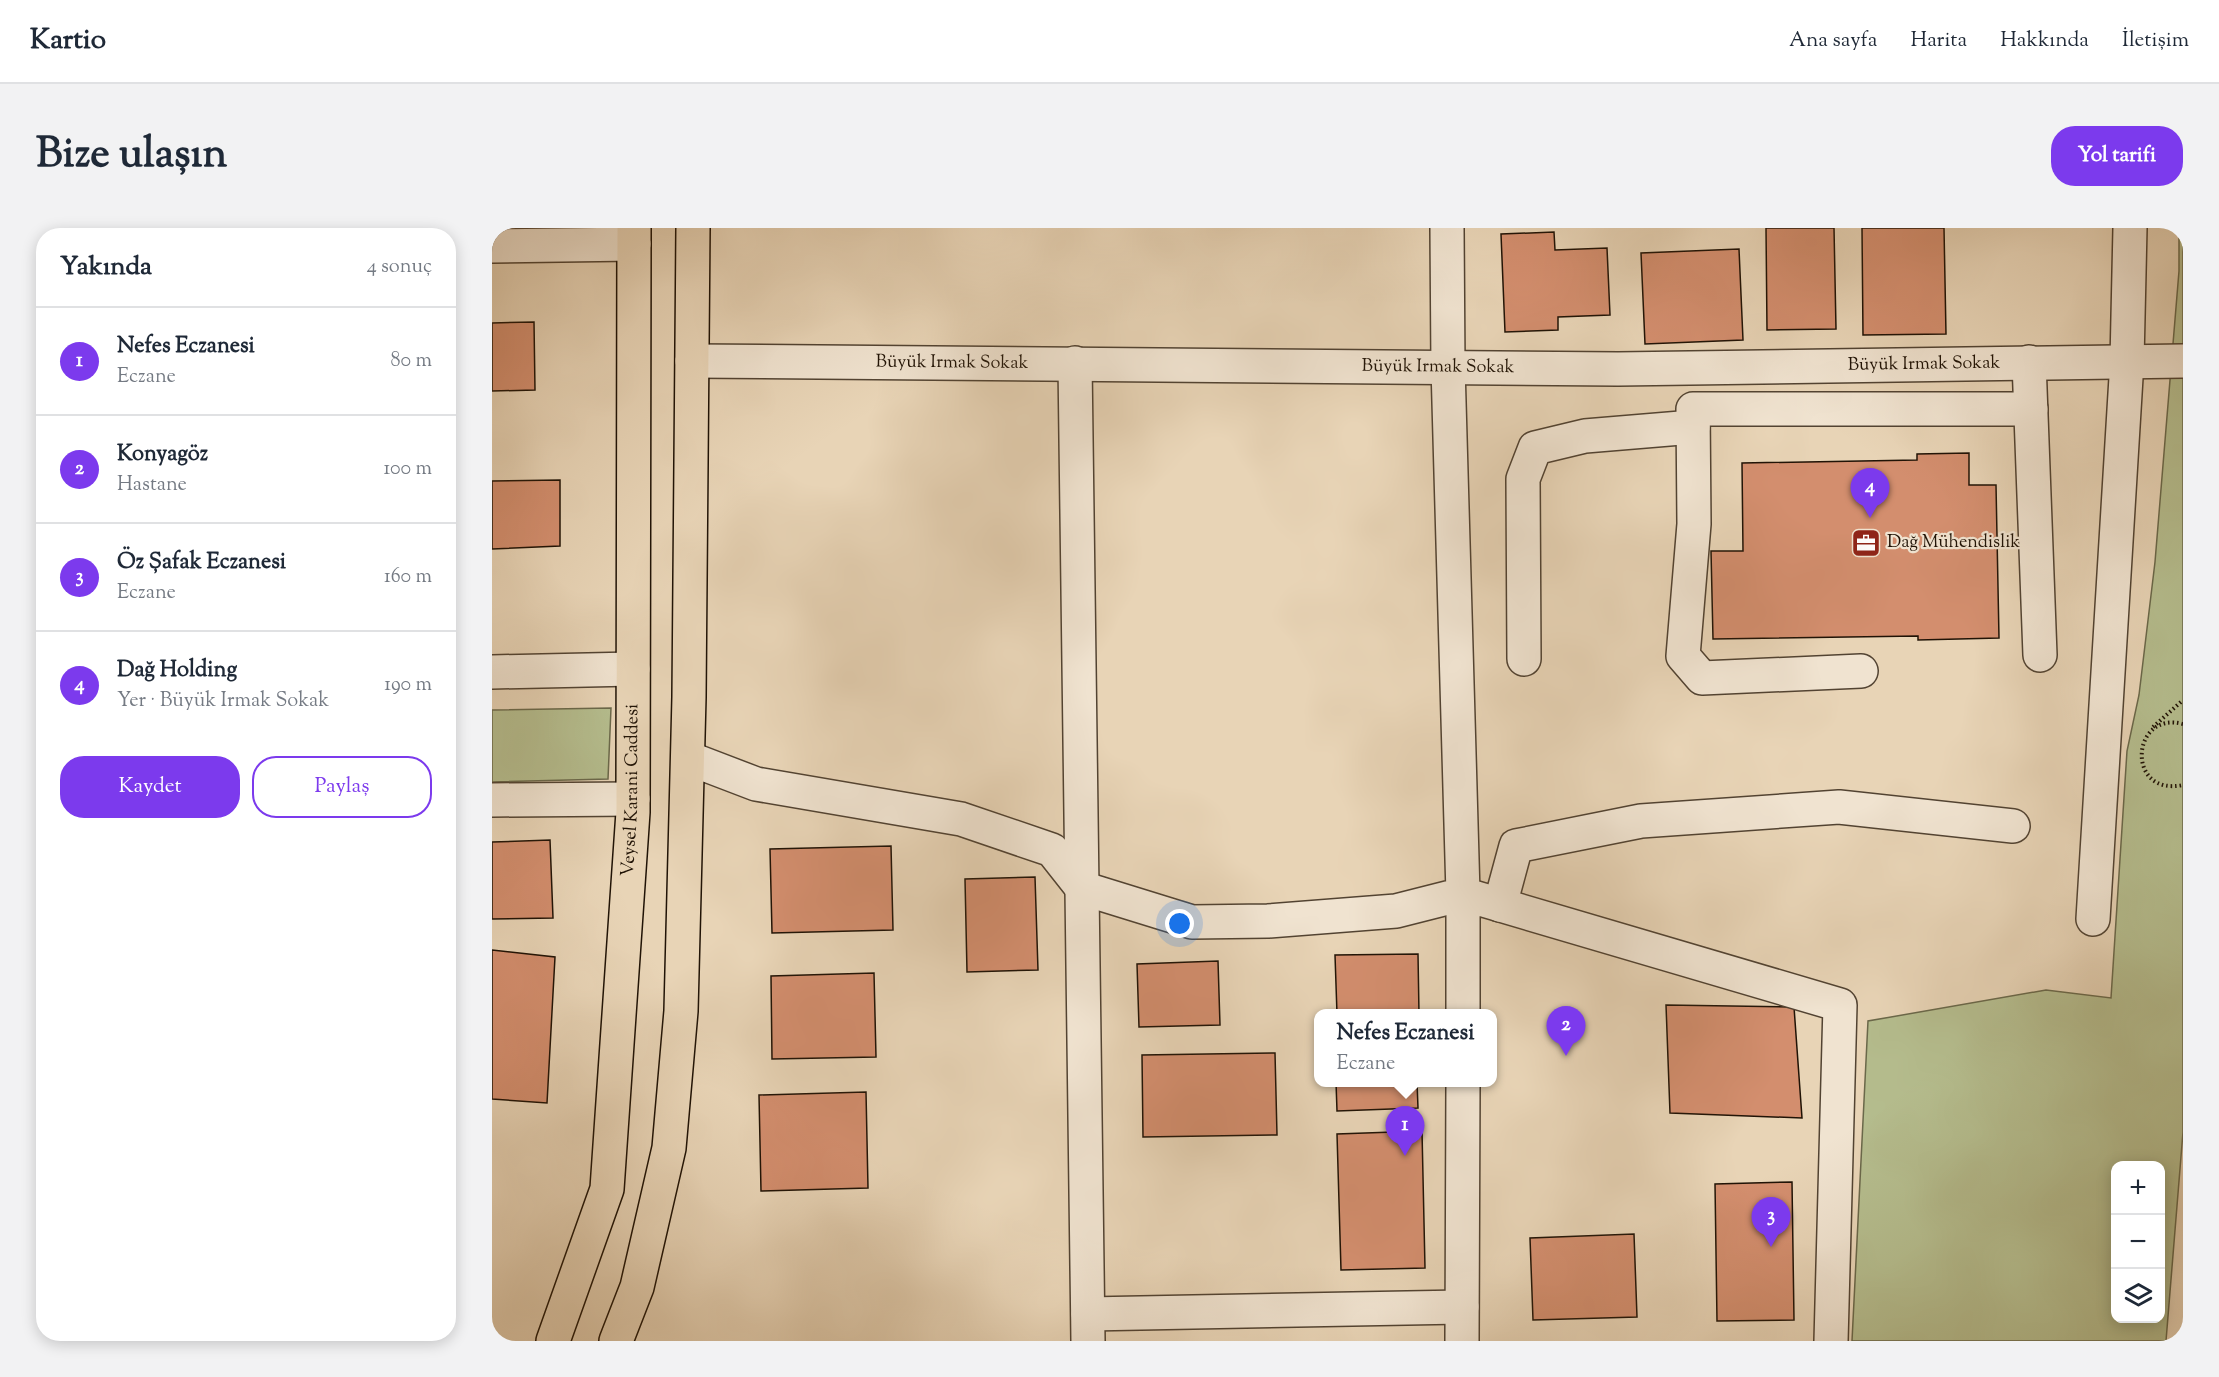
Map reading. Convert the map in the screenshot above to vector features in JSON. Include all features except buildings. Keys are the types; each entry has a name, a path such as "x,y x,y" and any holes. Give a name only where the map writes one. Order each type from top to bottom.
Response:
{"main road":[{"path":"616,1341 637,1287 669,1148 681,1011 688,758 693,228"},
{"name":"Veysel Karani Caddesi","path":"554,1341 607,1189 633,799 634,236"}],"street":[{"path":"1447,228 1448,367 1463,894 1463,1009"},
{"path":"2093,919 2127,361 2130,228"},
{"path":"492,246 634,236"},
{"name":"Büyük Irmak Sokak","path":"692,361 1618,369 2183,361"},
{"path":"2029,362 2040,655"},
{"path":"1075,363 1088,1328 1462,1306"},
{"path":"1861,671 1702,678 1683,656 1694,524 1693,409 2031,409"},
{"path":"1524,659 1523,479 1535,448 1585,436 1693,427"},
{"path":"492,672 633,669"},
{"path":"688,758 756,784 962,819 1052,850 1082,888 1192,922 1268,921 1396,910 1463,894 1840,1005 1831,1341"},
{"path":"492,800 633,799"},
{"path":"1500,905 1516,846 1641,821 1839,807 2013,826"},
{"path":"1462,1341 1463,1087"}],"path":[{"path":"2183,700 2164,716 2150,733 2141,753 2144,769 2155,781 2170,786 2183,786"},
{"path":"2150,733 2168,723 2183,724"}],"green space":[{"path":"2179,228 2183,228 2183,1132 2166,1341 1852,1341 1868,1021 2046,990 2111,998 2127,751 2139,695 2155,562 2179,271"},
{"path":"611,708 608,779 492,782 492,710"}],"place":[{"name":"Dağ Holding","path":"1870,518"},
{"name":"Dağ Mühendislik","path":"1866,543"},
{"name":"Konyagöz","path":"1566,1056"},
{"name":"Nefes Eczanesi","path":"1405,1156"},
{"name":"Öz Şafak Eczanesi","path":"1771,1247"}]}
